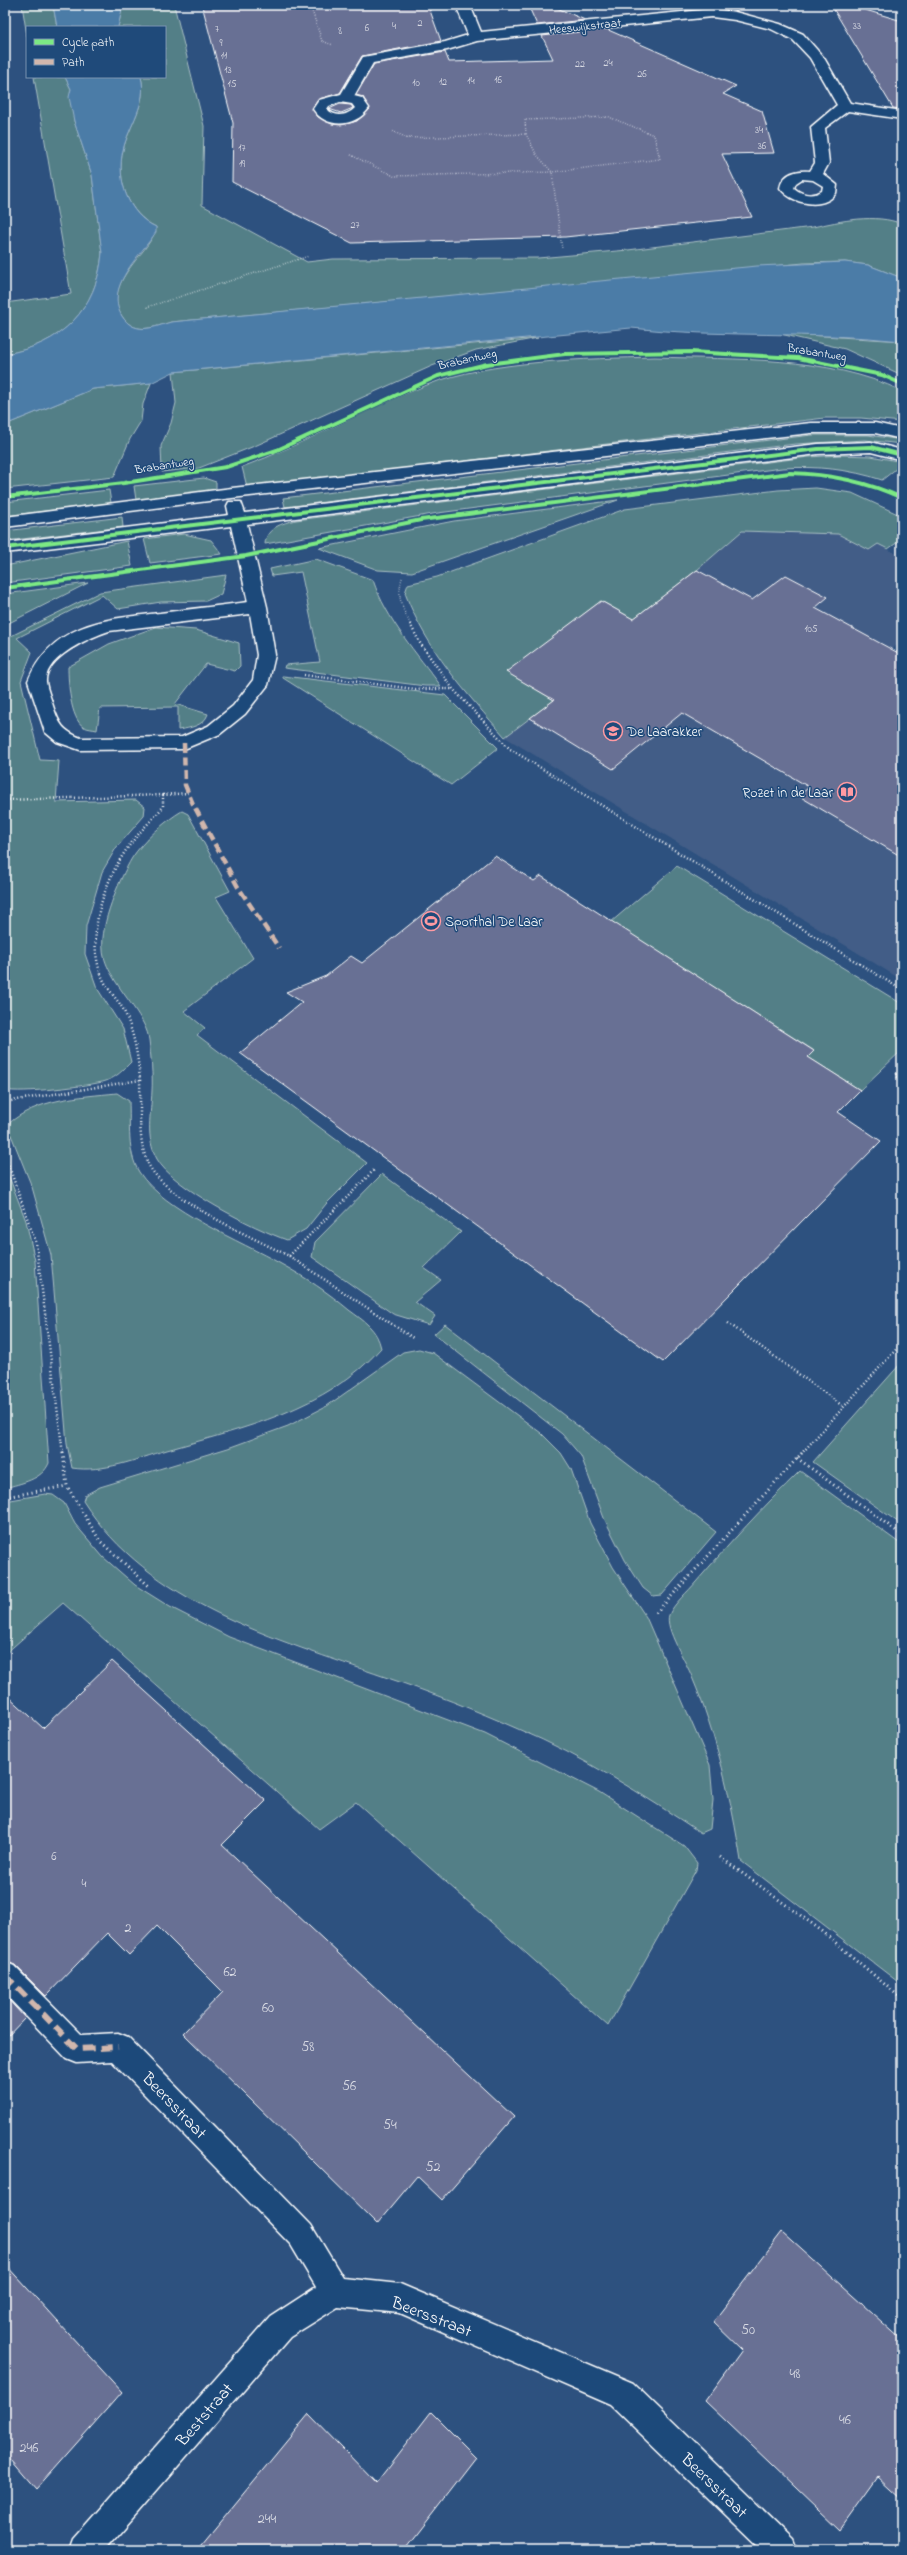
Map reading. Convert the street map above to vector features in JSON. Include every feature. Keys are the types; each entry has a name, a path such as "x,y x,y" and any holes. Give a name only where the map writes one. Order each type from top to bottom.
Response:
{"street":[{"path":"463,5 476,37"},
{"name":"Heeswijkstraat","path":"368,60 447,46 476,37 712,13 738,16 790,33 806,44 845,106"},
{"path":"346,98 368,60"},
{"path":"346,98 360,104 362,108 351,117 325,116 320,109 328,100 346,98"},
{"path":"815,176 822,163 818,127 845,106 902,115"},
{"path":"5,522 232,493 811,428 875,428 902,434"},
{"path":"5,548 818,449 871,447 902,455"},
{"path":"232,493 258,607 266,655 262,682 239,710 214,730 184,743 100,746 80,744 62,738 51,728 38,681 44,664 59,648 81,634 107,624 258,607"},
{"name":"Beersstraat","path":"5,1975 77,2049 118,2047 300,2235 335,2292 400,2300 622,2394 783,2550"},
{"name":"Beststraat","path":"85,2550 280,2326 335,2292"}],"path":[{"path":"310,5 322,41 368,60"},
{"path":"526,134 408,138 351,117 351,156 394,176 552,172 660,159 654,135 609,117 526,120 526,134 536,154 552,172 562,248"},
{"path":"147,307 309,256"},
{"path":"402,578 398,593 402,608 420,643 452,689 510,748 902,990"},
{"path":"264,669 415,689 452,689"},
{"path":"5,800 188,793"},
{"path":"163,795 163,807 125,852 108,887 98,921 94,948 102,976 123,1011 138,1045 141,1132 148,1167 175,1193 289,1256 413,1338"},
{"path":"902,1069 896,1075 902,1082"},
{"path":"5,1102 140,1080"},
{"path":"5,1155 36,1242 67,1486 100,1541 149,1586"},
{"path":"289,1256 374,1170"},
{"path":"728,1323 844,1407"},
{"path":"656,1613 902,1343"},
{"path":"797,1458 902,1535"},
{"path":"5,1497 67,1486"},
{"path":"720,1857 822,1931 902,1999"}],"shaded area":[{"path":"53,5 123,5 118,26 57,26"},
{"path":"66,78 141,78 142,96 137,114 123,150 121,173 126,195 131,205 138,214 156,227 156,232 126,272 120,284 117,296 118,308 124,319 134,327 146,328 171,322 757,266 845,262 868,265 902,278 902,341 834,336 699,333 631,328 173,372 151,383 93,389 5,425 5,354 25,349 43,342 59,333 73,322 84,308 93,292 99,273 102,253 92,175 74,121 69,97 71,89"},
{"name":"De Laarakker","path":"741,531 839,534 869,550 878,544 902,557 902,641 861,675 809,787 799,795 876,841 902,851 902,980 505,737 553,700 506,672 601,601 697,570"}],"green space":[{"path":"22,5 53,5 57,26 26,26 26,30"},
{"path":"123,5 174,5 204,126 202,205 307,262 333,259 538,258 628,250 813,227 858,219 881,219 902,224 902,278 868,265 845,262 804,263 171,322 146,328 134,327 124,319 118,306 117,293 129,269 153,236 156,227 138,214 131,205 123,184 121,161 126,141 140,105 142,96 141,78 166,78 166,26 118,26"},
{"path":"34,78 66,78 71,89 74,121 92,175 102,253 99,273 93,292 84,308 73,322 59,333 43,342 25,349 5,354 5,303 71,294"},
{"path":"776,333 902,341 902,375 845,349"},
{"path":"538,338 476,350 432,366 257,445 199,468 162,472 161,446 171,423 176,403 173,372"},
{"path":"655,357 781,362 812,365 843,371 873,379 902,391 902,422 861,418 825,418 247,487 242,467 289,448 404,394 452,377 480,370 539,362"},
{"path":"151,383 143,404 141,421 130,439 114,477 5,489 5,425 93,389"},
{"path":"812,435 868,435 902,440 902,444 865,440 795,444 285,507 283,498"},
{"path":"841,455 871,456 902,462 902,464 882,480 857,473 833,469 808,467 782,468 438,513 265,544 268,534 272,530 280,525 296,520 809,457"},
{"path":"204,478 216,482 216,491 136,500 134,486"},
{"path":"816,488 852,493 902,516 902,539 888,549 878,544 869,550 838,534 742,531 697,570 633,619 601,601 507,672 554,700 505,737 448,670 424,633 405,593 408,584 437,577 625,509 778,490"},
{"path":"109,490 111,503 5,516 5,502"},
{"path":"618,500 412,572 378,570 319,548 454,521"},
{"path":"122,517 123,527 5,541 5,531"},
{"path":"184,534 211,540 222,554 150,563 144,539"},
{"path":"127,541 132,566 5,583 5,566"},
{"path":"316,559 373,580 386,609 394,622 412,649 441,686 425,686 284,668 285,665 320,662 301,572 272,576 270,569"},
{"path":"226,575 221,594 206,601 161,602 118,609 102,595 17,638 32,652 21,681 40,760 59,761 56,802 136,800 145,807 144,816 116,848 102,872 86,926 85,954 97,988 123,1029 131,1062 120,1073 106,1081 98,1083 39,1090 5,1090 5,639 100,592"},
{"path":"88,583 5,625 5,594"},
{"path":"156,627 196,630 239,643 240,666 235,671 206,664 175,704 208,714 206,718 196,726 178,730 178,707 100,708 97,730 84,727 79,723 73,708 69,690 68,667 109,644"},
{"path":"283,676 445,695 498,748 451,785 283,678"},
{"path":"182,811 188,814 230,891 216,897 253,958 184,1011 205,1028 197,1035 367,1163 326,1204 306,1229 287,1240 255,1227 216,1206 180,1182 166,1170 157,1159 153,1151 150,1134 152,1079 147,1032 139,1015 110,972 104,956 103,939 107,915 116,890 127,867 136,852 148,838"},
{"path":"677,866 902,1004 902,1050 860,1090 808,1057 813,1050 611,922"},
{"path":"117,1093 129,1101 130,1138 135,1164 139,1172 151,1186 166,1200 184,1212 290,1269 325,1291 369,1326 379,1341 381,1348 360,1369 336,1387 310,1402 282,1414 253,1425 132,1461 96,1469 72,1468 67,1444 51,1255 32,1187 7,1125 19,1116 45,1104 59,1100"},
{"path":"5,1166 26,1221 35,1261 49,1463 46,1469 36,1477 5,1488"},
{"path":"382,1174 461,1232 424,1268 441,1280 415,1302 435,1316 429,1325 393,1314 312,1257 315,1242"},
{"path":"445,1324 716,1532 662,1595 653,1596 643,1588 625,1560 604,1518 581,1456 562,1434 434,1334"},
{"path":"419,1349 433,1353 541,1433 561,1453 571,1469 590,1523 613,1567 646,1617 710,1765 713,1800 710,1829 701,1833 612,1777 566,1751 518,1729 436,1695 259,1632 218,1613 179,1592 143,1567 110,1537 83,1501 85,1495 100,1487 228,1448 288,1426 327,1406 403,1352"},
{"path":"902,1362 902,1525 813,1462"},
{"path":"800,1471 902,1545 902,1985 741,1861 733,1814 716,1745 701,1699 673,1637 668,1621 671,1611 678,1602 746,1526"},
{"path":"45,1494 53,1495 64,1503 75,1524 103,1557 135,1585 170,1607 229,1637 485,1734 599,1792 684,1846 697,1863 696,1870 608,2026 356,1802 319,1829 63,1603 5,1654 5,1501"}],"building":[{"path":"202,5 428,5 441,41 362,56 340,93 319,99 312,108 318,117 332,124 341,125 357,121 370,109 363,97 356,95 374,64 445,52 449,62 553,59 542,36 606,29 736,86 723,94 762,111 774,153 722,154 752,217 565,237 352,243 232,182 233,123"},
{"path":"528,5 550,5 585,20 537,25"},
{"path":"831,5 849,5 902,21 902,109 893,108"},
{"path":"340,104 351,105 353,108 341,113 329,109"},
{"path":"697,570 752,600 786,575 828,597 815,608 902,655 902,857 799,796 809,787 682,713 613,769 530,718 554,700 506,672 601,601 633,619"},
{"path":"495,856 534,881 541,876 814,1051 808,1057 860,1090 838,1112 881,1141 663,1362 240,1053 302,1002 286,992 326,976 351,956 362,963"},
{"path":"112,1661 266,1801 222,1845 514,2117 442,2200 417,2176 377,2224 183,2033 223,1992 157,1926 129,1955 107,1933 46,1996 15,1965 5,1961 5,1693 43,1728"},
{"path":"5,1996 25,2018 5,2039"},
{"path":"782,2232 902,2340 902,2499 878,2477 840,2530 705,2401 742,2350 713,2322"},
{"path":"5,2264 122,2392 36,2489 5,2453"},
{"path":"431,2412 476,2457 404,2550 197,2550 309,2414 376,2483"}],"marked path":[{"path":"184,743 185,785 193,804 238,887 279,948"},
{"path":"5,1975 77,2049 118,2047"}],"cycle path":[{"name":"Brabantweg","path":"5,497 124,483 226,467 277,450 438,376 487,364 565,354 691,352 798,358 882,375 902,384"},
{"path":"5,548 818,449 871,447 902,455"},
{"path":"5,588 246,556 421,520 790,473 848,478 888,491 902,498"}],"place":[{"name":"De Laarakker","path":"613,731"},
{"name":"Rozet in de Laar","path":"847,792"},
{"name":"Sporthal De Laar","path":"431,921"}]}
